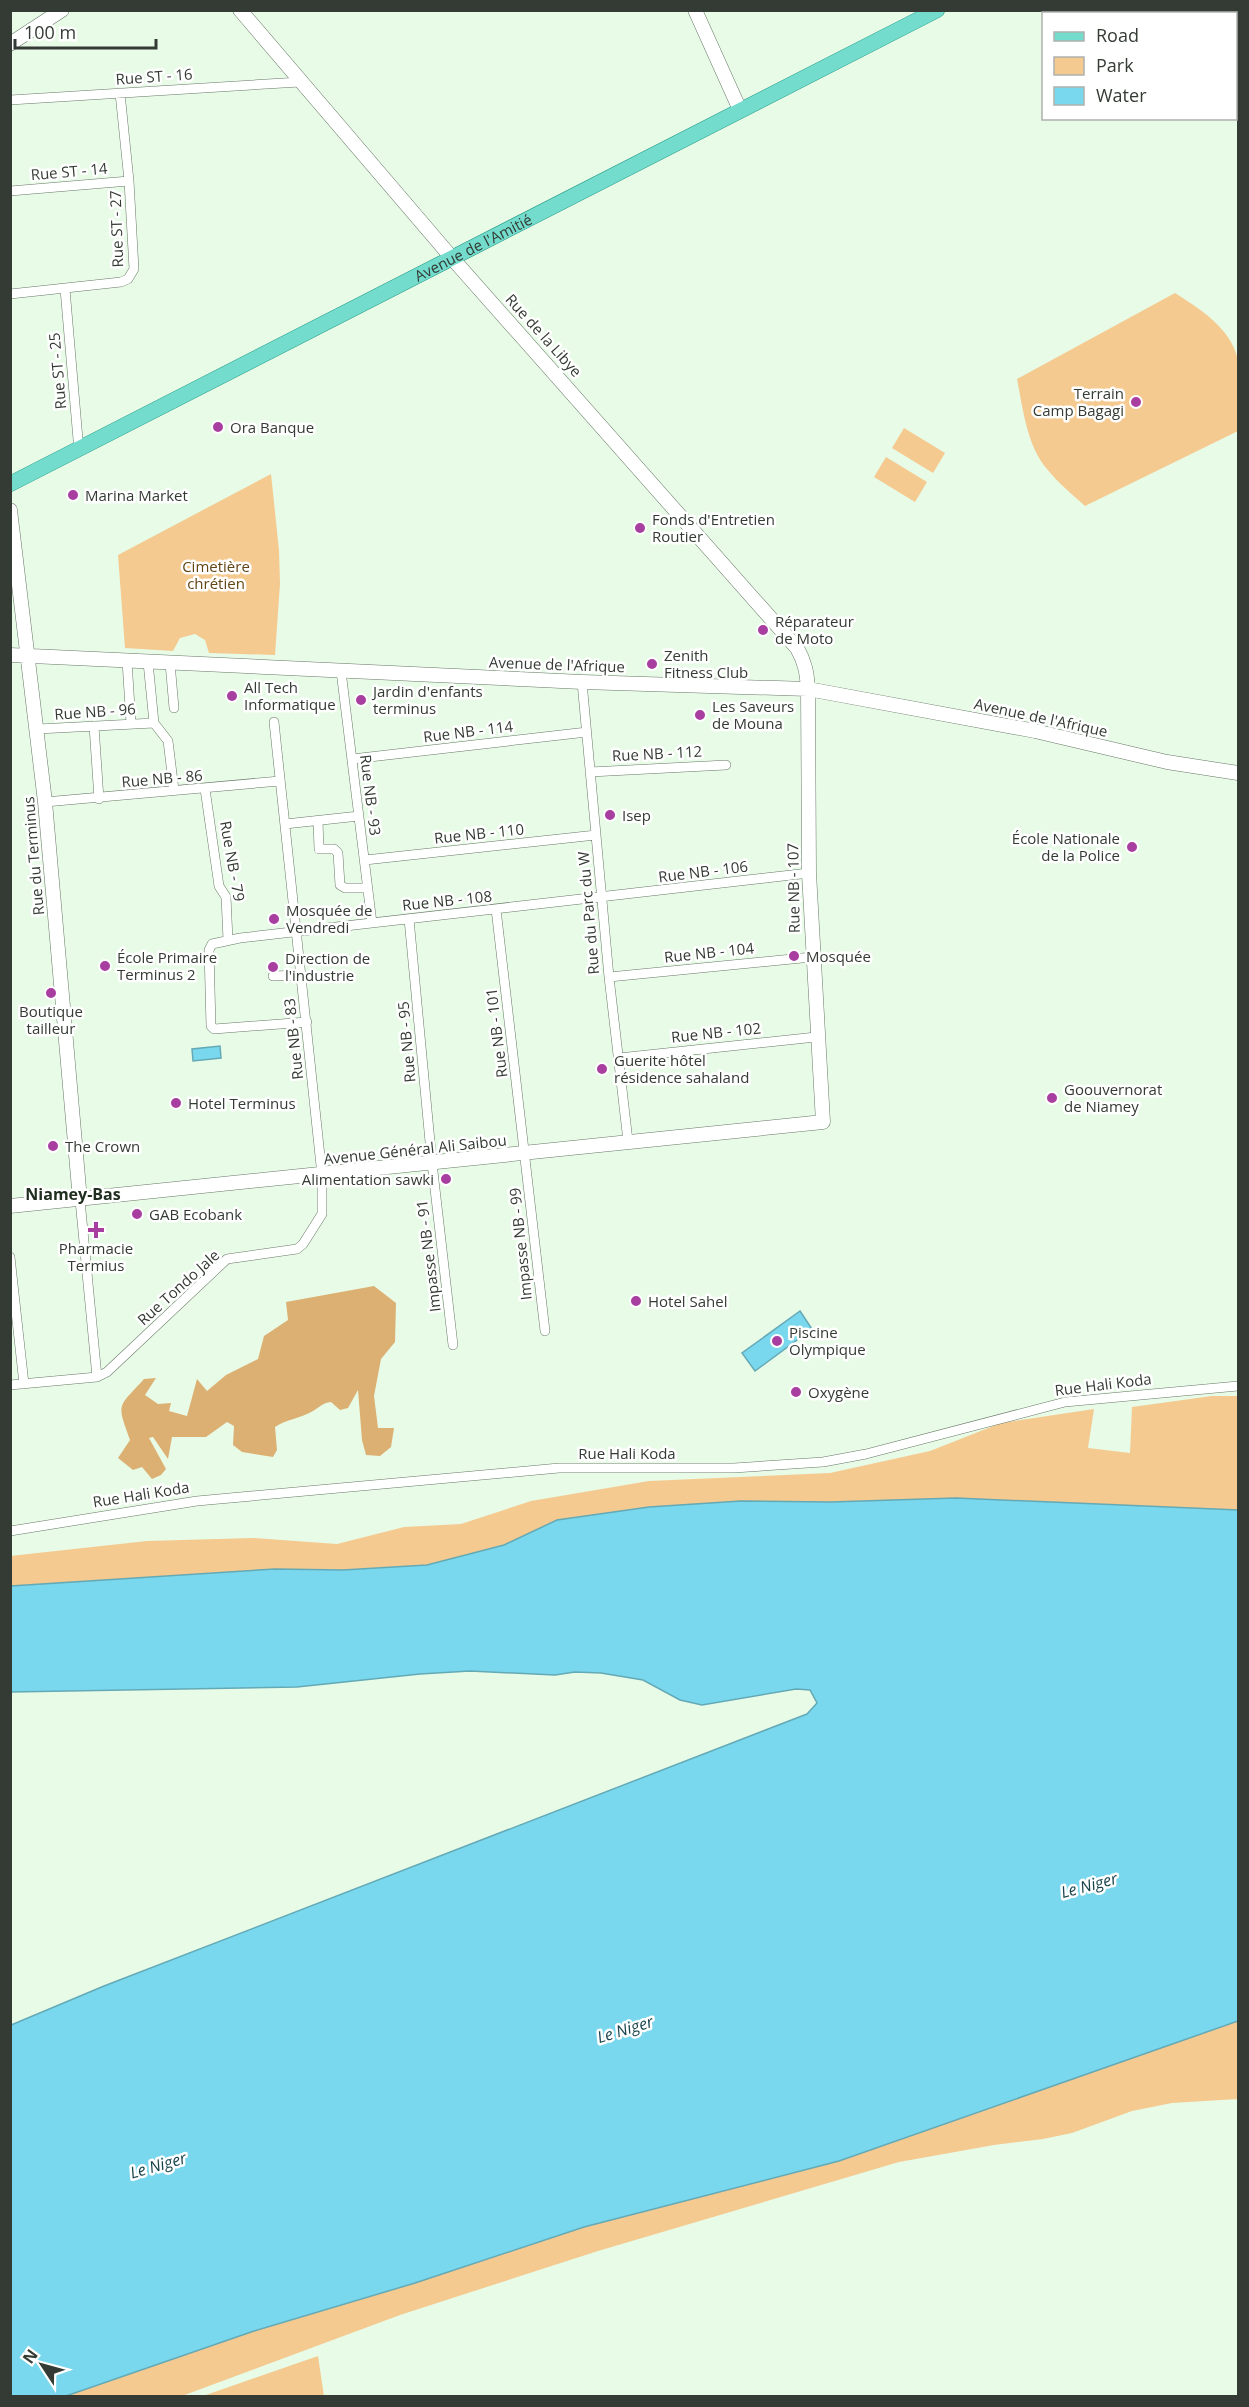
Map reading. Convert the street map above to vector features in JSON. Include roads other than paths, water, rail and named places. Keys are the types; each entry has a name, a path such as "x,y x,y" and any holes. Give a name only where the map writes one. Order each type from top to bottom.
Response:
{"main road":[{"name":"Avenue de l'Amitié","path":"10,484 79,451 937,10"}],"street":[{"path":"10,44 62,10"},
{"name":"Rue de la Libye","path":"240,10 452,258 797,648 806,667 808,688"},
{"path":"695,10 740,110"},
{"name":"Rue ST - 16","path":"10,100 300,82"},
{"name":"Rue ST - 27","path":"10,294 121,282 132,274 134,268 129,181 120,93"},
{"name":"Rue ST - 14","path":"10,191 129,181"},
{"name":"Rue ST - 25","path":"65,289 79,451"},
{"name":"Rue du Terminus","path":"10,510 38,729 80,1200"},
{"name":"Avenue de l'Afrique","path":"10,655 582,682 808,688 1035,731 1167,762 1239,773"},
{"path":"127,661 131,723"},
{"path":"148,662 154,723 168,741 174,790"},
{"path":"170,663 174,708"},
{"name":"Rue NB - 93","path":"341,671 372,923"},
{"name":"Rue du Parc du W","path":"582,682 609,977 628,1141"},
{"name":"Rue NB - 107","path":"808,688 808,873 816,1037 823,1122"},
{"name":"Rue NB - 83","path":"274,722 322,1175"},
{"name":"Rue NB - 96","path":"38,729 154,723"},
{"path":"94,726 99,799"},
{"name":"Rue NB - 114","path":"352,759 587,732"},
{"name":"Rue NB - 112","path":"590,772 726,765"},
{"name":"Rue NB - 86","path":"45,802 99,799 280,781"},
{"name":"Rue NB - 79","path":"205,789 219,886 226,897 228,940"},
{"path":"285,824 359,816"},
{"path":"318,821 319,849 334,849 338,853 342,887 368,888"},
{"name":"Rue NB - 110","path":"365,860 596,835"},
{"name":"Rue NB - 106","path":"601,897 808,873"},
{"name":"Rue NB - 108","path":"307,1022 236,1029 212,1028 210,947 214,942 601,897"},
{"name":"Rue NB - 101","path":"496,909 525,1153"},
{"name":"Rue NB - 95","path":"409,919 432,1163"},
{"name":"Rue NB - 104","path":"609,977 812,957"},
{"path":"273,976 302,975"},
{"name":"Rue NB - 102","path":"619,1058 816,1037"},
{"name":"Avenue Général Ali Saibou","path":"10,1206 823,1122"},
{"name":"Impasse NB - 99","path":"525,1153 545,1331"},
{"name":"Impasse NB - 91","path":"432,1163 453,1345"},
{"name":"Rue Tondo Jale","path":"97,1377 115,1365 227,1259 290,1252 303,1244 322,1214 322,1175"},
{"path":"10,1385 97,1377 80,1200"},
{"path":"10,1257 24,1384"},
{"name":"Rue Hali Koda","path":"10,1531 197,1501 481,1474 559,1468 734,1468 823,1462 886,1449 1065,1402 1239,1386"}],"water":[{"path":"220,1046 221,1058 193,1061 192,1049"},
{"name":"Piscine Olympique","path":"800,1311 812,1329 755,1371 742,1353"},
{"name":"Le Niger","path":"956,1498 1238,1510 1238,2021 839,2161 584,2227 415,2283 254,2331 66,2396 11,2396 11,2025 104,1986 807,1714 817,1703 810,1690 796,1689 702,1705 680,1700 643,1680 601,1673 575,1672 555,1675 470,1671 297,1687 11,1692 11,1586 275,1569 343,1570 427,1565 504,1545 557,1520 649,1507 741,1501 831,1502"}],"place":[{"name":"Terrain Camp Bagagi","path":"1136,402"},
{"name":"Ora Banque","path":"218,427"},
{"name":"Marina Market","path":"73,495"},
{"name":"Fonds d'Entretien Routier","path":"640,528"},
{"name":"Réparateur de Moto","path":"763,630"},
{"name":"Zenith Fitness Club","path":"652,664"},
{"name":"All Tech Informatique","path":"232,696"},
{"name":"Jardin d'enfants terminus","path":"361,700"},
{"name":"Les Saveurs de Mouna","path":"700,715"},
{"name":"Isep","path":"610,815"},
{"name":"École Nationale de la Police","path":"1132,847"},
{"name":"Mosquée de Vendredi","path":"274,919"},
{"name":"Mosquée","path":"794,956"},
{"name":"École Primaire Terminus 2","path":"105,966"},
{"name":"Direction de l'industrie","path":"273,967"},
{"name":"Boutique tailleur","path":"51,993"},
{"name":"Guerite hôtel résidence sahaland","path":"602,1069"},
{"name":"Goouvernorat de Niamey","path":"1052,1098"},
{"name":"Hotel Terminus","path":"176,1103"},
{"name":"The Crown","path":"53,1146"},
{"name":"Alimentation sawki","path":"446,1179"},
{"name":"GAB Ecobank","path":"137,1214"},
{"name":"Pharmacie Termius","path":"96,1230"},
{"name":"Hotel Sahel","path":"636,1301"},
{"name":"Piscine Olympique","path":"777,1341"},
{"name":"Oxygène","path":"796,1392"}],"district":[{"name":"Niamey-Bas","path":"73,1194"}],"park label":[{"name":"Cimetière chrétien","path":"216,574"}]}
